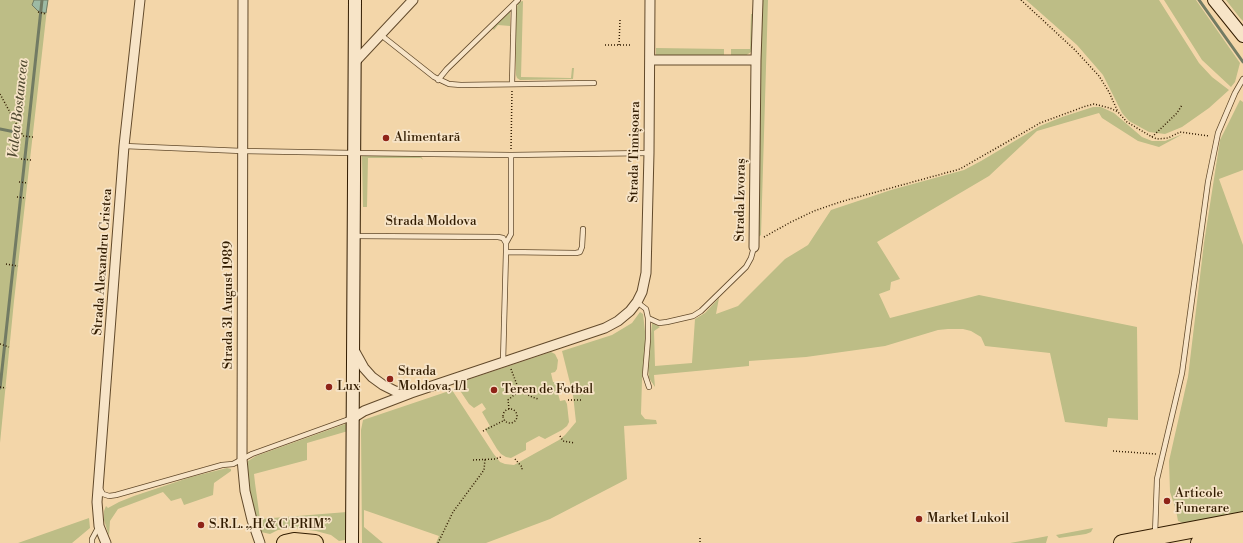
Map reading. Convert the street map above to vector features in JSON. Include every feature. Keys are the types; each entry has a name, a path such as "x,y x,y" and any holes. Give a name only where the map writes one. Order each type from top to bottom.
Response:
{"highway":[{"path":"1122,543 1243,520"},
{"path":"1199,543 1243,534"},
{"path":"285,543 294,541 315,543"}],"street":[{"name":"Strada Alexandru Cristea","path":"106,543 99,526 97,514 124,146 140,0"},
{"name":"Strada 31 August 1989","path":"243,0 242,459 244,490 260,543"},
{"path":"352,543 355,0"},
{"path":"355,62 413,0"},
{"name":"Strada Timișoara","path":"637,302 642,292 646,273 649,153 650,0"},
{"name":"Strada Izvoraș","path":"754,247 758,0"},
{"path":"1214,0 1243,36"},
{"path":"650,60 756,60"},
{"path":"353,418 364,411 412,393 507,365 605,328 618,321 630,311 637,302"},
{"path":"352,348 364,368 372,377 395,391 412,393"}],"lane":[{"path":"438,80 447,69 516,2"},
{"path":"512,84 516,2"},
{"path":"381,35 438,80 449,84 594,83"},
{"path":"1155,537 1157,479 1182,372 1208,182 1218,133 1236,92 1243,80"},
{"path":"124,146 242,151 354,153 510,155 649,153"},
{"path":"507,365 506,243 511,234 510,155"},
{"path":"506,252 580,252 582,247 583,229"},
{"name":"Strada Moldova","path":"354,236 498,237 503,238 506,243"},
{"name":"Strada Izvoraș","path":"648,318 659,323 667,322 693,316 701,311 746,267 751,258 754,247"},
{"path":"637,302 646,309 648,318 645,375 649,387"},
{"path":"99,488 103,494 109,496 116,495 222,465 233,464 252,454 353,418"},
{"name":"Strada Alexandru Cristea","path":"92,543 92,538 99,526"}],"path":[{"path":"1021,0 1076,50 1100,76 1118,112"},
{"path":"38,12 46,14"},
{"path":"619,45 620,20"},
{"path":"605,45 632,45"},
{"path":"510,155 512,84"},
{"path":"0,94 23,136 33,137"},
{"path":"754,247 763,237 814,211 840,202 960,169 1040,123 1086,106 1103,105 1118,112 1128,122 1152,137 1162,138 1180,132 1209,136"},
{"path":"1152,137 1177,113 1182,105"},
{"path":"21,159 31,160"},
{"path":"19,182 28,183"},
{"path":"17,197 26,198"},
{"path":"6,264 18,266"},
{"path":"0,344 10,347"},
{"path":"507,365 522,392 538,398"},
{"path":"0,387 6,388"},
{"path":"509,409 508,400 514,395 522,392"},
{"path":"568,400 583,400"},
{"path":"509,409 514,410 517,413 517,420 511,423 505,420 503,414 509,409"},
{"path":"483,431 505,420"},
{"path":"560,436 563,441 575,443"},
{"path":"1113,451 1164,454"},
{"path":"473,460 496,459 501,457"},
{"path":"515,459 522,467 522,470"},
{"path":"438,543 453,512 484,470 485,460"},
{"path":"700,538 700,543"}],"green space":[{"path":"0,0 48,0 14,301 0,443"},
{"path":"761,0 768,0 761,235 757,238"},
{"path":"1026,0 1159,0 1199,63 1212,77 1229,90 1209,108 1182,127 1165,134 1149,132 1129,121 1122,113 1103,75 1077,45"},
{"path":"1164,0 1196,0 1240,63 1235,82 1231,87 1202,60"},
{"path":"1226,0 1243,0 1243,21 1240,18"},
{"path":"523,1 521,77 571,78 572,68 574,68 573,79 520,80 517,78 515,11 519,2"},
{"path":"510,10 510,26 498,25 494,30 492,28"},
{"path":"751,14 755,14 753,48 751,52 745,56 731,58 731,49 750,49"},
{"path":"656,48 724,49 724,57 657,56"},
{"path":"1240,100 1243,102 1243,170 1219,179 1243,245 1243,513 1186,524 1178,521 1170,492 1169,461 1188,377 1204,243 1220,140"},
{"path":"1093,107 1101,107 1114,113 1142,137 1152,141 1165,141 1183,134 1159,147 1138,141 1102,118 1099,113 1037,131 989,176 877,242 900,279 891,282 890,290 879,294 890,318 979,295 1137,327 1138,420 1108,418 1107,427 1065,422 1050,353 985,346 981,337 971,331 963,329 938,330 885,346 806,357 749,361 749,366 654,375 655,387 649,378 648,366 652,323 660,327 654,331 655,366 692,363 695,319 705,313 719,298 716,314 738,306 785,259 808,245 831,210 891,190 964,170 1040,126"},
{"path":"362,156 421,156 423,160 421,158 368,158 367,207 363,207"},
{"path":"640,312 643,314 646,340 642,380 641,414 645,419 656,420 657,424 624,426 627,479 550,519 486,543 436,543 439,536 364,510 364,527 383,543 362,543 361,430 363,420 452,390 500,462 514,465 559,440 576,422 573,395 562,351 612,335 632,323"},
{"path":"551,352 555,354 558,360 557,369 555,372 551,373 553,382 555,382 560,401 565,400 567,404 569,422 562,430 545,439 539,436 526,443 526,450 511,458 506,457 497,449 485,429 490,426 482,412 486,409 482,403 474,408 469,404 459,389 459,385 461,382"},
{"path":"348,423 348,431 307,443 307,460 254,474 260,519 347,512 347,537 345,540 339,541 331,535 316,531 293,528 278,530 270,534 261,532 249,488 247,475 248,461 256,456"},
{"path":"227,468 231,469 231,471 214,483 213,495 184,505 181,498 171,501 163,492 118,509 110,521 109,536 104,520 104,511 106,506 108,508 134,496 191,477"},
{"path":"89,518 90,528 72,543 18,543"},
{"path":"1093,528 1091,532 1086,534 1059,538 1056,535"},
{"path":"1048,536 1046,543 1010,543"}],"shaded area":[{"path":"34,0 48,0 46,13 38,11 32,5"}],"waterway":[{"name":"Valea Bostancea","path":"0,388 42,0"},
{"path":"1199,0 1243,62"},
{"path":"0,129 15,132"}],"place":[{"name":"Alimentară","path":"386,138"},
{"name":"Strada Moldova, 1/1","path":"390,379"},
{"name":"Lux","path":"329,387"},
{"name":"Teren de Fotbal","path":"494,390"},
{"name":"Articole Funerare","path":"1167,501"},
{"name":"Market Lukoil","path":"919,519"},
{"name":"S.R.L. „H & C PRIM”","path":"201,525"}]}
